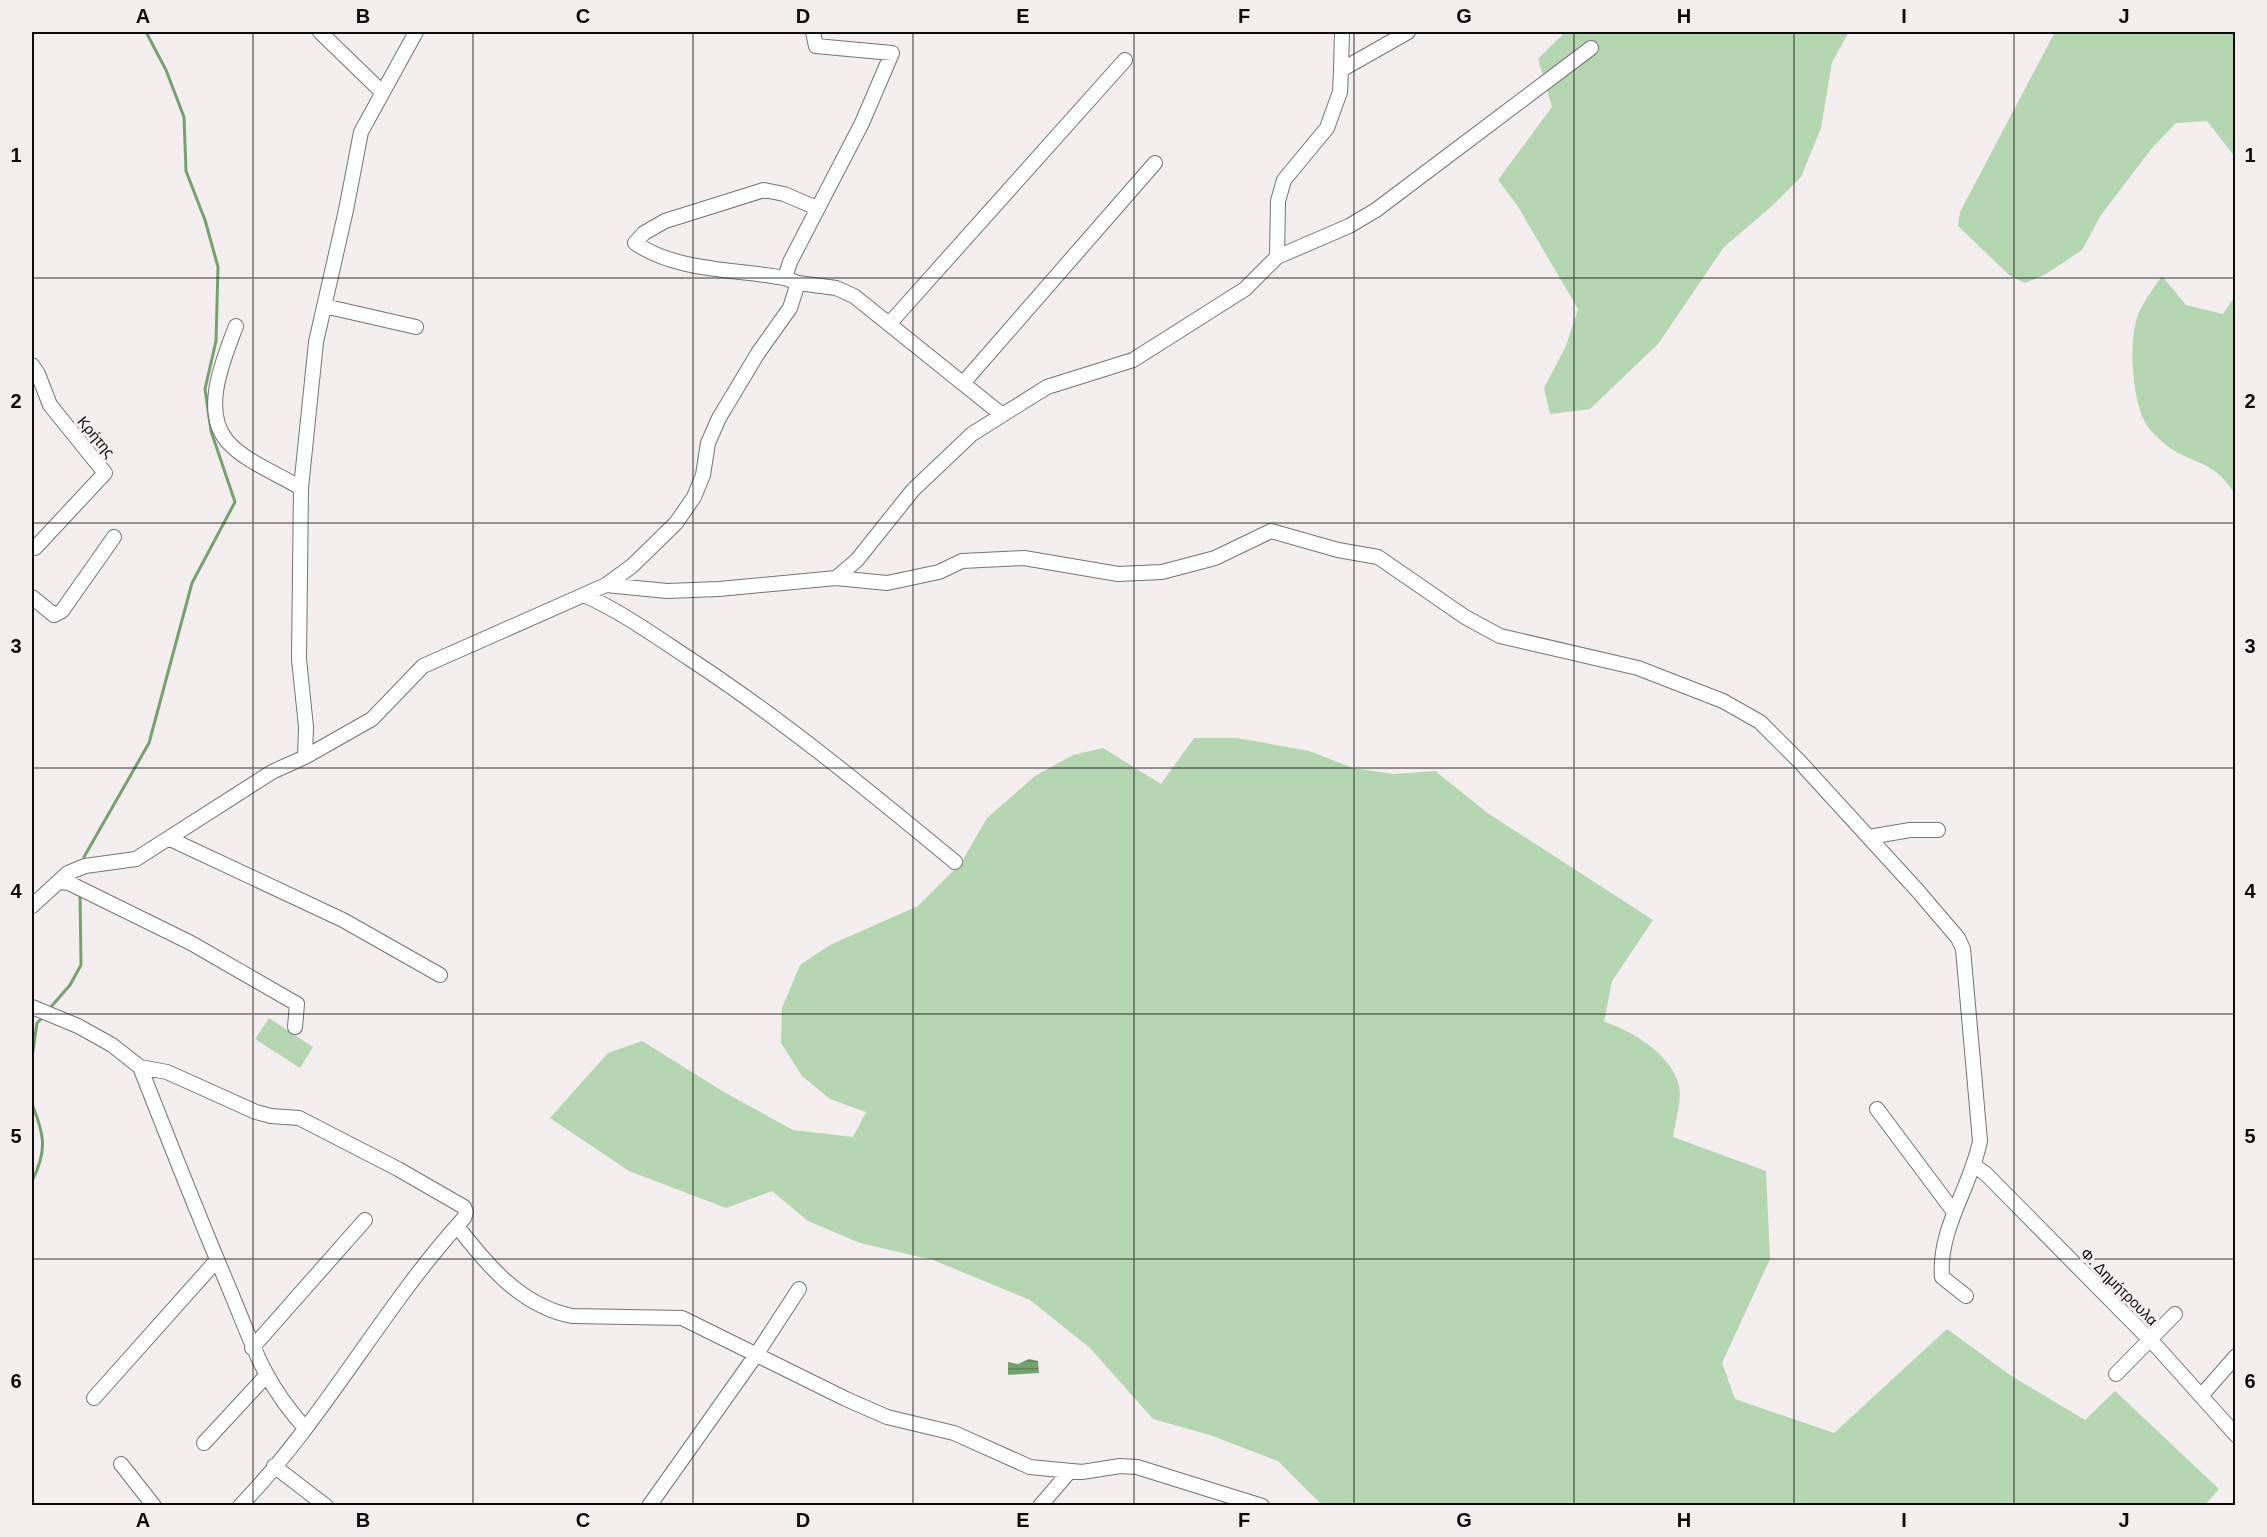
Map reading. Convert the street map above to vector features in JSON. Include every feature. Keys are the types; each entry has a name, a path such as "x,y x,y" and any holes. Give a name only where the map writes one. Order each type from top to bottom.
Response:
{"street":[{"path":"320,32 381,91"},
{"path":"305,757 306,727 299,659 301,488 312,372 361,132 381,91 416,32"},
{"path":"32,906 64,882 68,873 85,866 136,859 272,772 305,757 372,718 423,666 606,585 656,546 694,497 703,475 708,443 719,418 758,352 790,308 792,280 790,262 862,123 892,53 816,46 813,32"},
{"path":"1277,257 1278,201 1284,180 1327,128 1340,92 1342,32"},
{"path":"1341,70 1408,32"},
{"path":"836,578 857,560 913,490 972,434 1001,414 1063,381 1114,368 1133,360 1245,289 1277,257 1349,226 1376,210 1591,48"},
{"path":"890,323 1125,60"},
{"path":"964,382 1155,163"},
{"path":"817,208 784,194 764,190 665,221 644,233 635,243 648,252 683,261 836,288 854,296 1001,414"},
{"path":"324,306 416,327"},
{"path":"236,326 223,362 215,405 220,427 227,441 301,488"},
{"name":"Κρήτης","path":"32,365 36,386 105,473 35,548"},
{"path":"606,585 667,591 718,589 836,578 887,583 939,572 962,561 1024,558 1118,574 1162,572 1215,558 1270,531 1338,550 1378,557 1465,617 1500,636 1638,668 1723,700 1760,722 1869,837 1958,938 1963,949 1980,1141 1975,1166 1954,1212 1941,1263 1942,1277 1966,1296"},
{"path":"32,597 54,615 62,610 114,537"},
{"path":"584,595 638,625 736,690 818,749 955,862"},
{"path":"1869,837 1910,830 1938,830"},
{"path":"170,839 343,920 440,975"},
{"path":"64,882 191,943 297,1004 295,1027"},
{"path":"32,1007 87,1031 112,1045 140,1067 167,1072 256,1112 271,1116 299,1118 464,1207 466,1212 457,1226 438,1246 304,1428 244,1504"},
{"path":"140,1067 195,1211 252,1348 284,1406 304,1428"},
{"path":"1877,1109 1954,1212"},
{"name":"Φ. Δημήτρουλα","path":"1975,1166 1986,1174 2148,1339 2235,1435"},
{"path":"252,1348 365,1220"},
{"path":"457,1226 504,1281 556,1313 582,1316 682,1318 887,1416 954,1433 1030,1467 1070,1471 1119,1466 1137,1467 1262,1506"},
{"path":"94,1398 217,1260"},
{"path":"649,1506 756,1355 799,1289"},
{"path":"2116,1374 2175,1314"},
{"path":"2201,1396 2235,1356"},
{"path":"204,1443 266,1377"},
{"path":"121,1464 154,1506"},
{"path":"274,1466 326,1506"},
{"path":"1040,1506 1070,1471"}],"shaded area":[{"path":"1565,32 1849,32 1832,62 1821,128 1801,177 1772,206 1724,247 1658,344 1590,409 1550,414 1544,388 1566,346 1578,309 1517,205 1498,180 1552,107 1538,59"},
{"path":"2055,32 2235,32 2235,157 2207,121 2176,123 2152,148 2101,215 2082,250 2046,274 2025,283 2009,275 1958,226 1960,212"},
{"path":"2162,276 2186,305 2223,314 2235,296 2235,494 2213,470 2162,442 2148,427 2141,413 2133,370 2135,326 2143,305"},
{"path":"1194,738 1237,738 1309,751 1353,768 1393,774 1435,771 1489,814 1653,920 1612,981 1604,1022 1627,1031 1650,1046 1660,1054 1675,1075 1680,1098 1673,1137 1766,1171 1770,1259 1722,1363 1735,1399 1834,1433 1947,1329 2010,1375 2085,1420 2115,1391 2219,1489 2204,1506 1322,1505 1278,1461 1210,1435 1153,1419 1090,1348 1030,1300 933,1260 860,1243 808,1221 772,1191 726,1208 629,1171 550,1118 608,1053 642,1041 724,1092 793,1130 853,1137 866,1112 830,1099 802,1076 781,1043 782,1008 800,965 830,945 918,906 961,863 987,818 1035,776 1073,755 1103,748 1161,784"},
{"path":"269,1018 313,1047 300,1068 255,1039"},
{"path":"1029,1359 1038,1361 1039,1373 1008,1375 1008,1362 1018,1364"}],"waterway":[{"path":"84,857 149,743 192,583 235,502 211,431 205,389 216,341 218,267 205,220 186,171 184,117 166,70 146,32"},
{"path":"50,1008 70,985 81,965 80,893"},
{"path":"32,1057 37,1023 44,1016"},
{"path":"32,1104 42,1142 40,1160 32,1181"}]}
